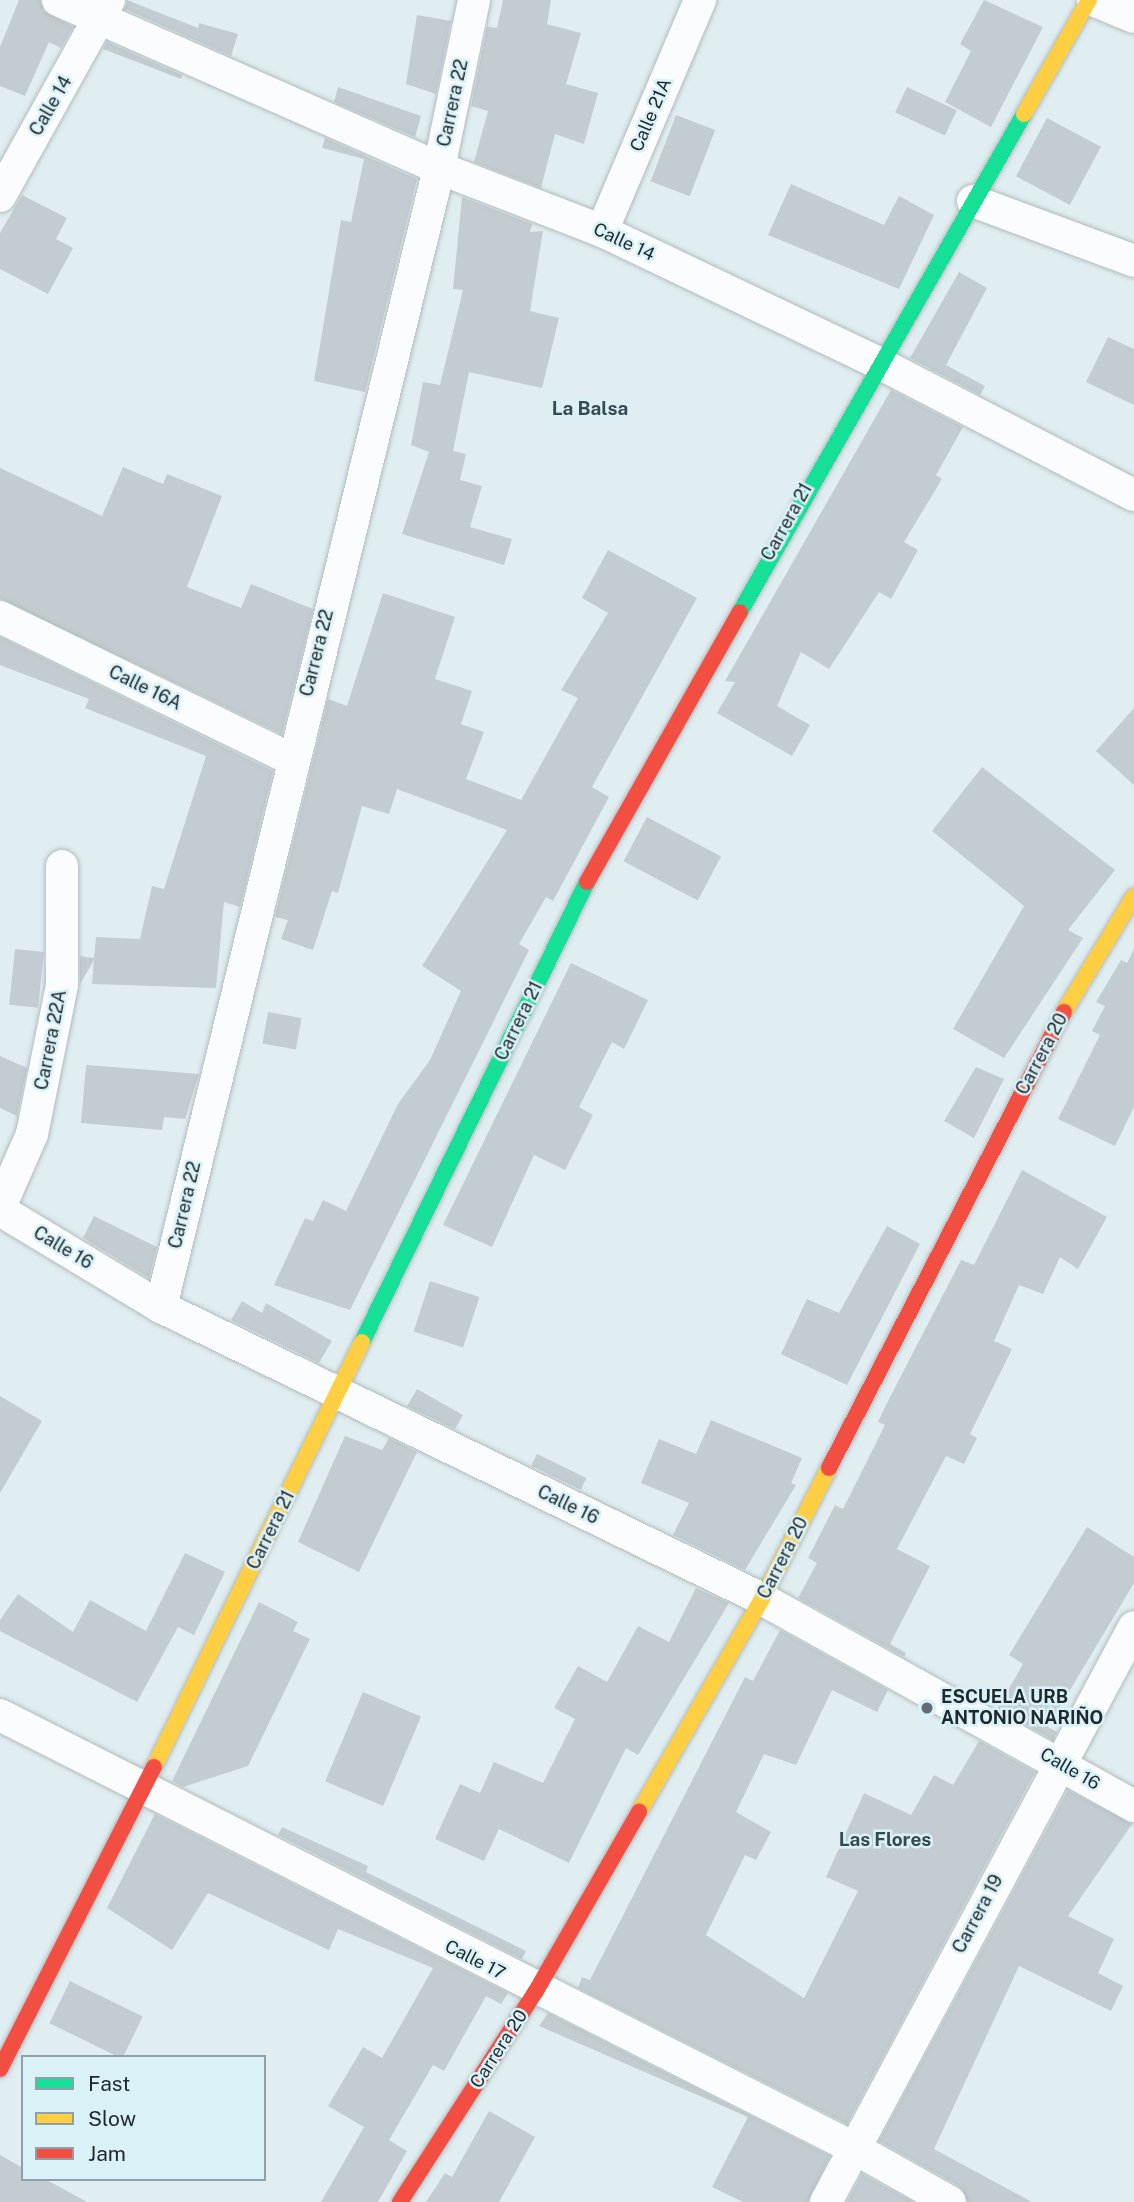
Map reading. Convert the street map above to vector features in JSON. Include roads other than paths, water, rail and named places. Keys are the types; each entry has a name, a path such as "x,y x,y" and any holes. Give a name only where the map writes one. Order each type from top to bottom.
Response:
{"street":[{"name":"Calle 14","path":"58,0 105,8 439,168 602,231 877,362 1134,495"},
{"name":"Carrera 22","path":"161,1307 291,759 439,168 474,0"},
{"name":"Calle 21A","path":"602,231 700,0"},
{"path":"1091,0 1134,17"},
{"name":"Carrera 21","path":"0,2068 142,1792 594,865 877,362 1091,0"},
{"name":"Calle 14","path":"0,196 105,8"},
{"path":"973,201 1134,261"},
{"name":"Calle 16A","path":"0,617 291,759"},
{"name":"Carrera 22A","path":"0,1208 32,1134 62,985 62,866"},
{"name":"Carrera 20","path":"400,2202 536,1991 762,1599 1058,1022 1134,896"},
{"name":"Calle 16","path":"0,1208 161,1307 762,1599 1134,1806"},
{"name":"Carrera 19","path":"826,2202 1059,1762 1134,1627"},
{"name":"Calle 17","path":"0,1715 142,1792 854,2148 950,2202"}],"place":[{"name":"ESCUELA URB ANTONIO NARIÑO","path":"927,1708"}],"district":[{"name":"La Balsa","path":"590,409"},
{"name":"Las Flores","path":"885,1840"}]}
